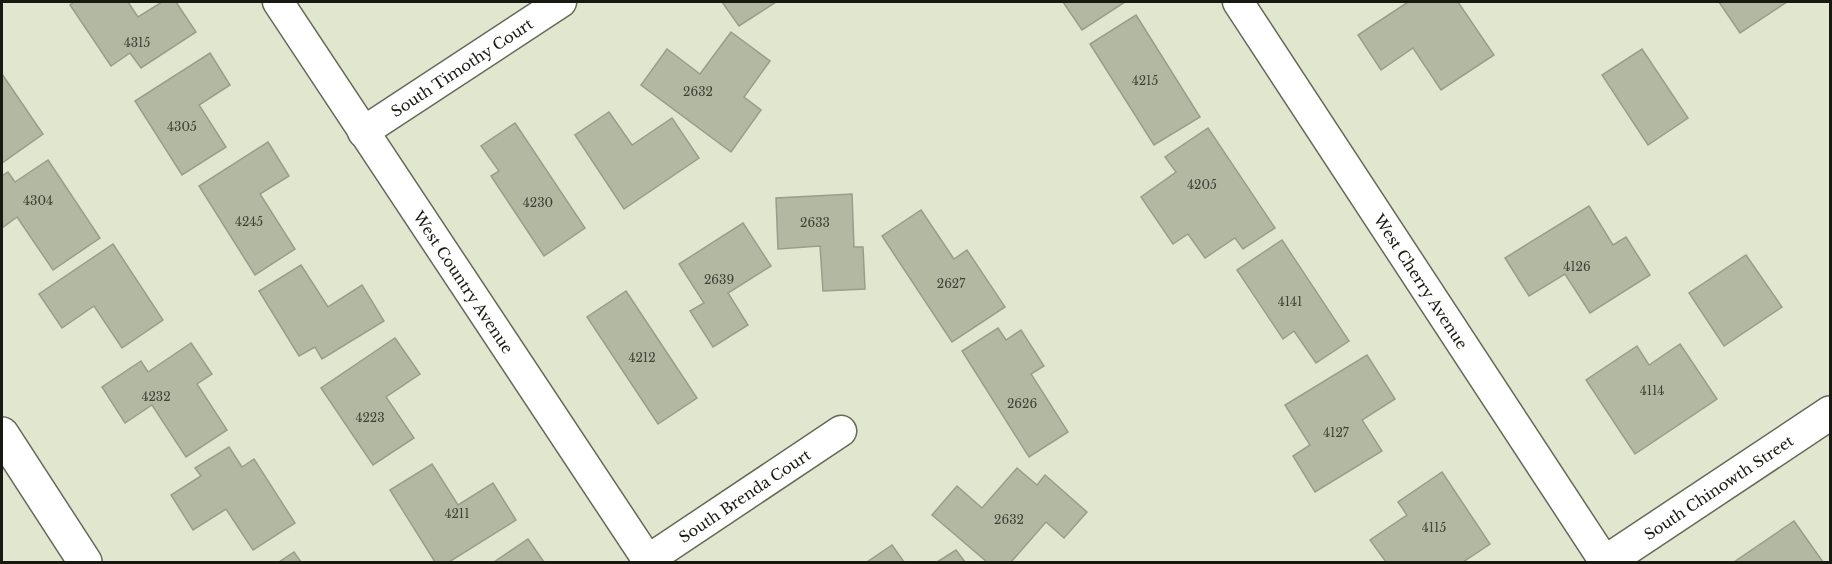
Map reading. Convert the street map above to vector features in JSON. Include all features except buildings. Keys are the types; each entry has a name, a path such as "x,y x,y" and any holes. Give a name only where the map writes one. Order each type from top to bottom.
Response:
{"street":[{"name":"West Country Avenue","path":"278,2 648,561"},
{"name":"South Timothy Court","path":"363,132 561,2"},
{"name":"West Cherry Avenue","path":"1238,2 1606,562"},
{"name":"South Chinowth Street","path":"1606,562 1830,413"},
{"name":"South Brenda Court","path":"648,561 841,431"},
{"path":"2,435 86,562"}]}
